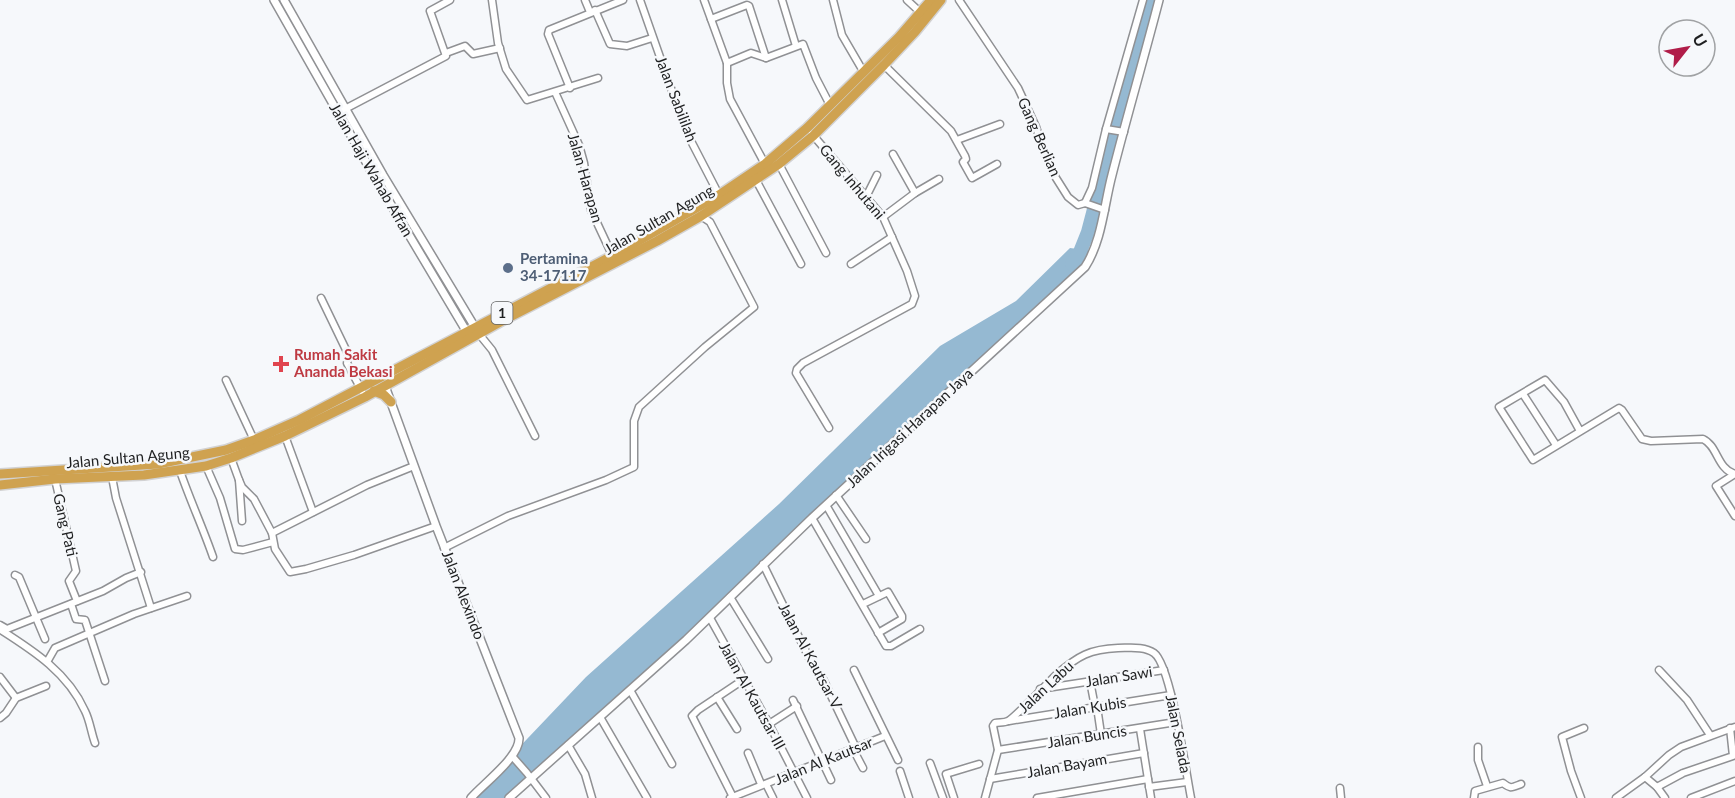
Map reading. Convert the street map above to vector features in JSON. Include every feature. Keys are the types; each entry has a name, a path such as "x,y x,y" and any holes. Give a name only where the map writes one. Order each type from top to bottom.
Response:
{"highway":[{"name":"Jalan Sultan Agung","path":"614,259 719,195 810,132 830,105 898,37 931,0"},
{"name":"Jalan Sultan Agung","path":"0,474 158,464 226,450 386,382 473,333 701,216 756,180 779,164 810,132 884,65 941,0"},
{"name":"Jalan Sultan Agung","path":"0,485 180,471 206,466 285,436 363,392 374,391 386,382"},
{"path":"386,382 391,402"},
{"path":"374,391 384,395 391,402"}],"street":[{"name":"Jalan Haji Wahab Affan","path":"274,0 473,333"},
{"name":"Jalan Haji Wahab Affan","path":"284,0 341,111"},
{"path":"446,53 430,11 450,0"},
{"path":"492,0 500,48 507,71 528,100 598,78"},
{"path":"585,0 610,44 627,46 652,38"},
{"path":"570,88 548,32 551,28 624,0"},
{"name":"Jalan Sabililah","path":"640,0 670,90 691,141 719,195"},
{"path":"704,0 727,63 730,99 765,164"},
{"path":"782,0 796,46"},
{"path":"833,0 842,35 863,71"},
{"path":"907,0 920,12"},
{"name":"Gang Berlian","path":"959,0 1018,88 1036,127 1045,155 1065,193 1078,205 1088,205"},
{"path":"1102,210 1088,205 1131,53 1143,0"},
{"name":"Jalan Irigasi Harapan Jaya","path":"509,798 529,775 568,745 710,618 812,518 1085,267 1093,251 1159,0"},
{"path":"711,19 748,5 766,58"},
{"path":"727,63 751,53 766,58 804,45 816,78 830,105"},
{"path":"341,111 444,58 446,53 465,46 474,54 500,48"},
{"path":"1131,53 1143,55"},
{"path":"884,65 951,131 966,159 963,162 971,177 974,178 997,164"},
{"name":"Jalan Harapan","path":"555,92 579,145 591,210 614,259"},
{"path":"957,140 1000,124"},
{"path":"1108,129 1123,132"},
{"name":"Gang Inhutani","path":"810,132 883,217 907,271 915,296 912,304 855,333 803,363 797,369 796,373 829,428"},
{"path":"893,154 915,193"},
{"path":"779,164 826,253"},
{"path":"866,197 878,175"},
{"path":"883,217 915,193 939,179"},
{"path":"756,180 801,264"},
{"path":"444,548 508,516 606,480 634,467 634,421 639,407 705,347 753,309 753,303 710,222 701,216"},
{"path":"851,264 892,237"},
{"path":"321,298 349,356 347,363 363,392"},
{"path":"473,333 492,350 535,436"},
{"path":"226,380 254,440"},
{"path":"1580,431 1564,402 1548,381 1543,380 1500,406 1499,411 1533,460 1556,445 1580,431 1617,408 1621,408 1642,439 1651,441 1703,439 1709,443 1725,470 1735,474"},
{"path":"1523,394 1556,445"},
{"name":"Jalan Alexindo","path":"391,402 444,548 519,738 518,747 512,756"},
{"path":"285,436 312,512"},
{"path":"231,458 242,487 254,499 272,533 273,542 285,566 291,572 354,555 436,526"},
{"path":"206,466 236,550 273,542"},
{"path":"272,533 367,485 414,466"},
{"path":"180,471 213,557"},
{"path":"1735,474 1716,486 1735,516"},
{"path":"112,477 119,507 151,608"},
{"name":"Gang Pati","path":"55,479 76,571 69,580 74,603"},
{"path":"239,480 242,521"},
{"path":"837,495 866,539"},
{"path":"826,505 879,596"},
{"path":"812,518 888,647 920,629"},
{"name":"Jalan Al Kautsar V","path":"763,564 817,674 826,684 863,768"},
{"path":"4,629 74,603 141,572"},
{"path":"15,575 19,577 45,639"},
{"path":"863,604 889,592 902,618 878,633"},
{"path":"47,662 54,648 134,614 187,596"},
{"path":"730,597 768,660"},
{"path":"74,603 76,619 85,619 105,681"},
{"name":"Jalan Al Kautsar III","path":"710,618 807,798"},
{"path":"0,625 47,662 68,682 87,715 95,742"},
{"name":"Jalan Labu","path":"985,798 998,750 994,724 1009,721 1040,689 1078,658 1104,649 1146,649 1158,657 1164,670"},
{"path":"854,670 898,760"},
{"name":"Jalan Sawi","path":"1040,689 1164,670"},
{"name":"Jalan Selada","path":"1164,670 1191,798"},
{"path":"1659,670 1687,700 1710,735"},
{"path":"0,677 16,698"},
{"path":"731,797 692,716 743,680"},
{"path":"1090,681 1101,734"},
{"path":"0,718 16,698 46,686"},
{"path":"630,690 672,764"},
{"name":"Jalan Kubis","path":"1009,721 1171,695"},
{"path":"717,697 737,729"},
{"path":"769,724 795,703 831,780"},
{"path":"600,717 647,798"},
{"name":"Jalan Buncis","path":"998,750 1176,722"},
{"path":"1581,798 1562,737 1584,728"},
{"path":"1621,797 1669,754 1690,742 1733,728 1733,756 1683,773 1657,787"},
{"path":"1140,729 1151,798"},
{"name":"Jalan Al Kautsar","path":"731,797 885,736"},
{"path":"568,745 585,774 592,798"},
{"path":"1478,747 1478,760 1488,786"},
{"path":"748,753 773,798"},
{"name":"Jalan Bayam","path":"990,779 1144,753"},
{"path":"471,798 512,756 546,798"},
{"path":"930,763 943,798"},
{"path":"954,798 946,774 979,764"},
{"path":"900,771 909,798"},
{"path":"1645,777 1665,798"},
{"path":"1037,798 1148,779"},
{"path":"1691,798 1735,781"},
{"path":"1149,787 1188,782"},
{"path":"1474,798 1475,790 1488,786 1503,783 1507,787 1512,787 1521,784"},
{"path":"1340,788 1341,798"}],"water":[{"path":"1070,248 1093,251 1087,264 710,618 509,798 471,798 586,677 779,504 940,346 1016,301"}],"waterway":[{"path":"1072,264 1088,232 1149,0"}],"place":[{"name":"Pertamina 34-17117","path":"508,268"},
{"name":"Rumah Sakit Ananda Bekasi","path":"281,364"}]}
